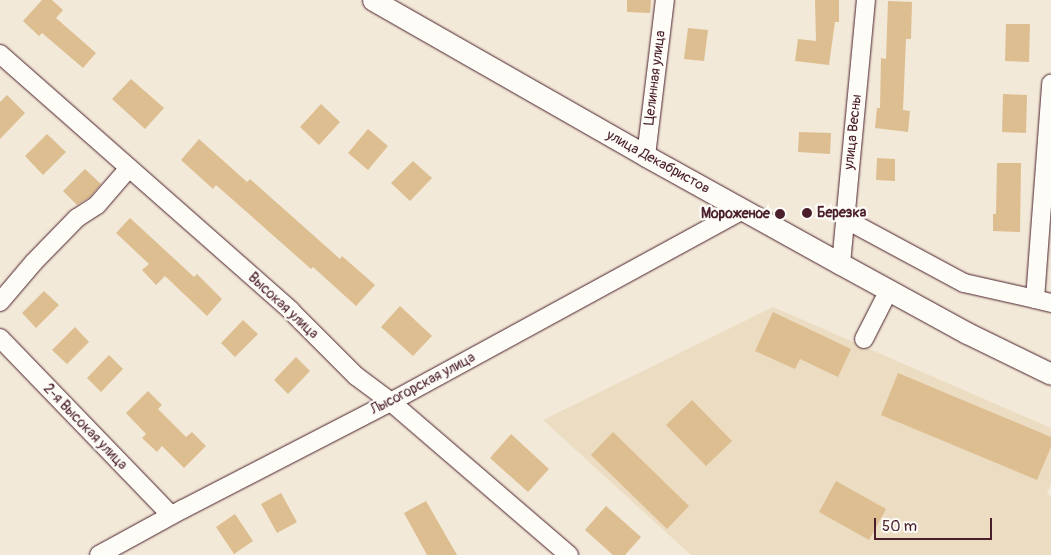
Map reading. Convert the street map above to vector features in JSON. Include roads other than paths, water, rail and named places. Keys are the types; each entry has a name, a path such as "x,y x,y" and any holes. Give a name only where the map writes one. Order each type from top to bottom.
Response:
{"main road":[{"name":"улица Декабристов","path":"374,0 646,156 841,264 967,333 1051,374"}],"street":[{"name":"Целинная улица","path":"646,156 665,0"},
{"name":"улица Весны","path":"841,264 866,0"},
{"name":"Высокая улица","path":"0,54 290,311 356,376 391,402 569,555"},
{"path":"845,220 964,282 1043,301 1051,84"},
{"path":"0,302 34,262 77,218 97,205 129,168"},
{"name":"Лысогорская улица","path":"99,555 131,547 171,516 391,402 744,209"},
{"path":"864,339 889,290"},
{"name":"2-я Высокая улица","path":"0,338 171,516"}],"place":[{"name":"Березка","path":"807,213"},
{"name":"Мороженое","path":"780,214"}]}
